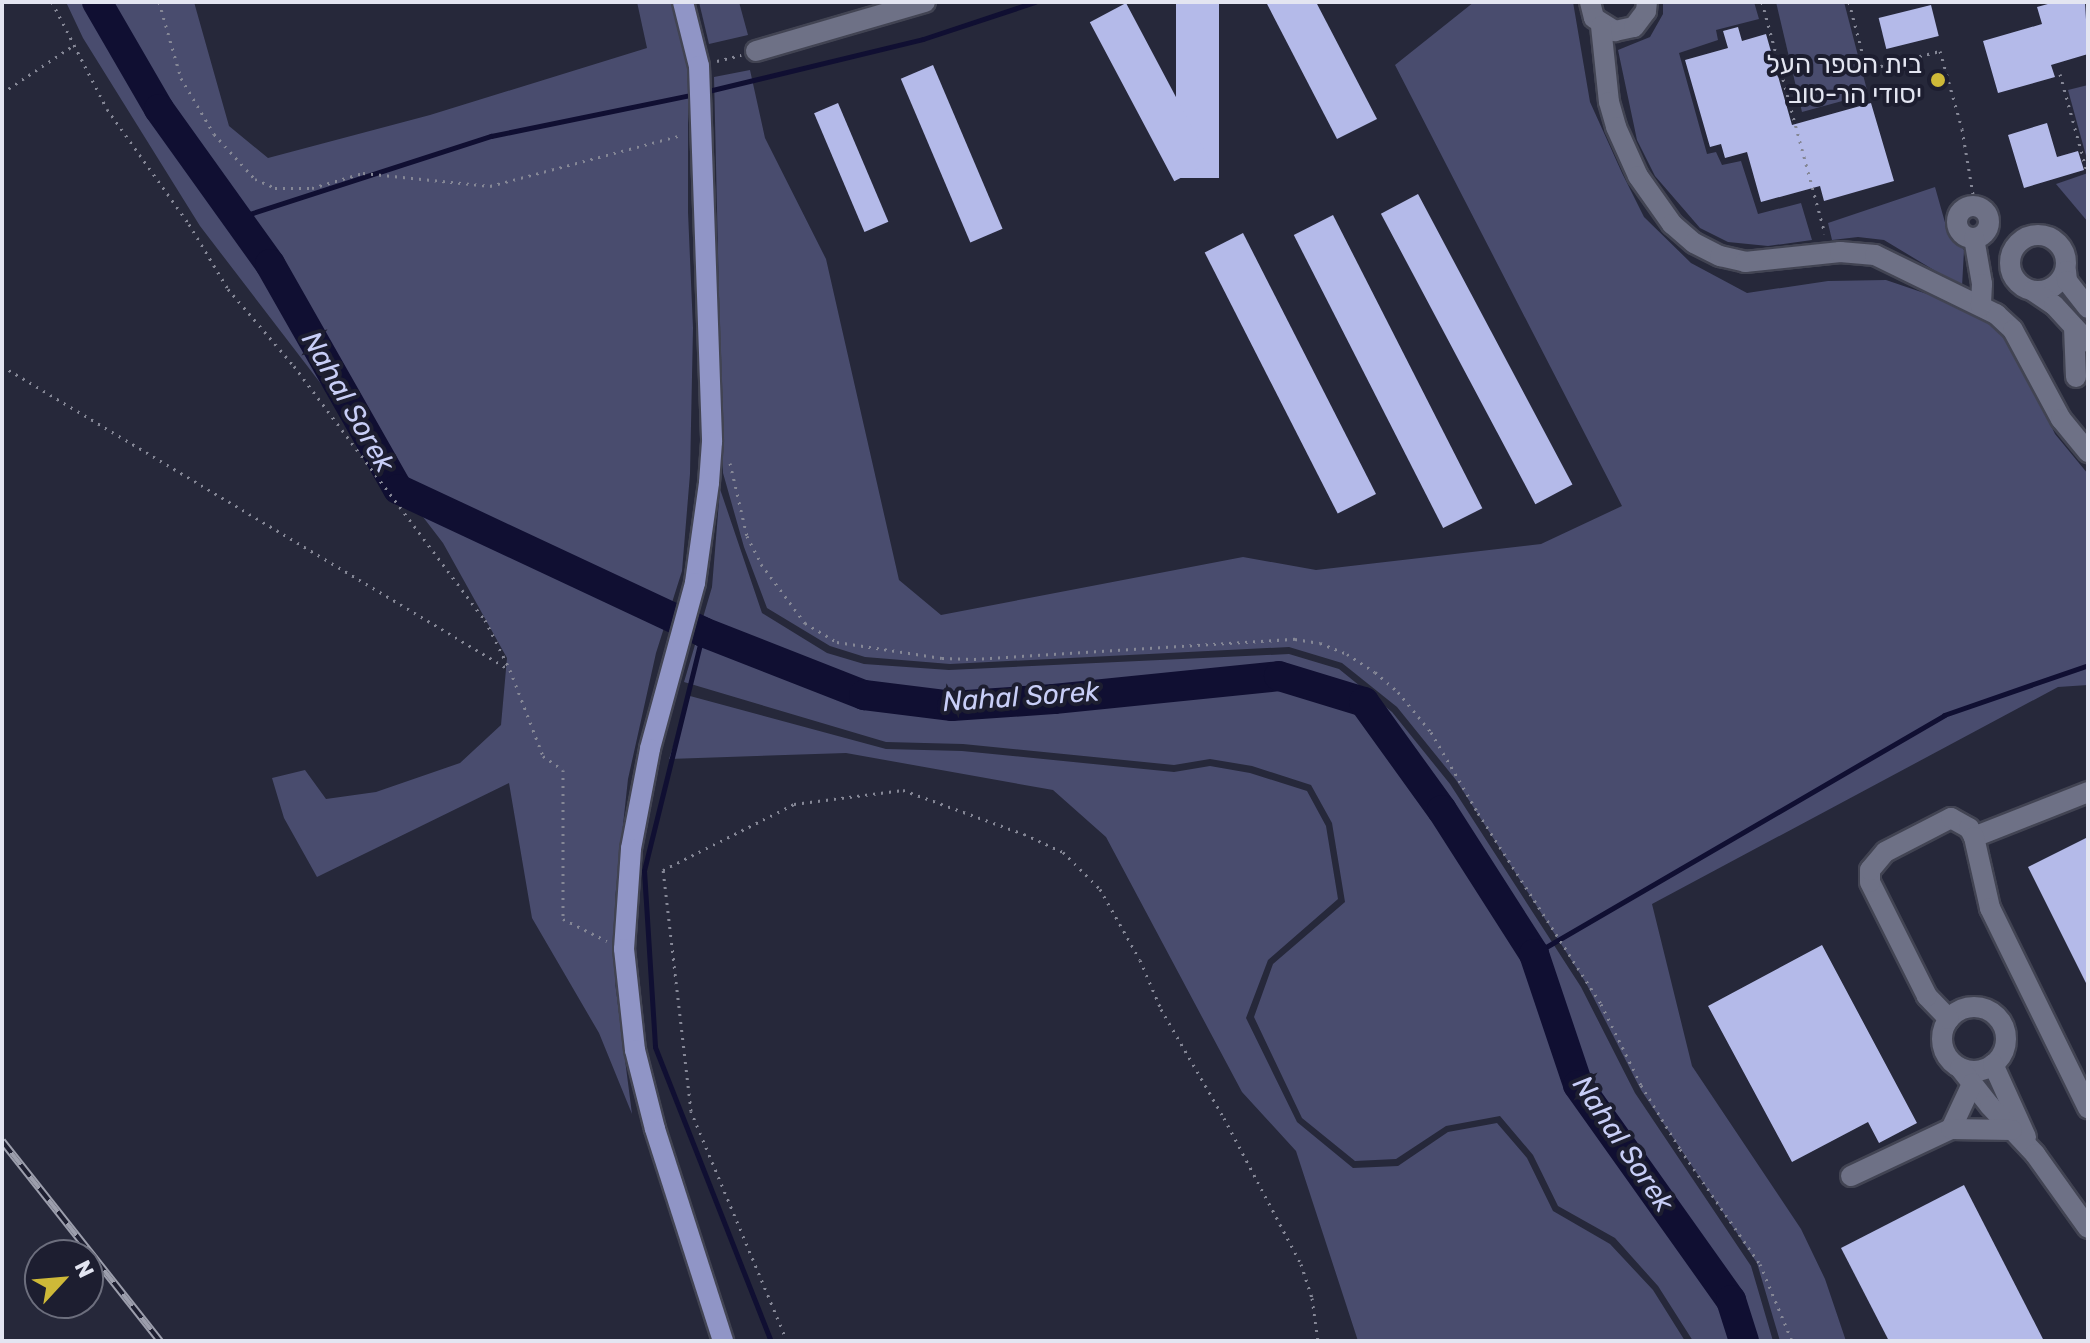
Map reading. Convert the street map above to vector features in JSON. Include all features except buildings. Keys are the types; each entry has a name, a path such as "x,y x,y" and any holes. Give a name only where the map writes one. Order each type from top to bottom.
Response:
{"main road":[{"path":"683,2 699,66 712,442 695,583 650,749 631,849 624,949 635,1050 652,1116 723,1341"}],"street":[{"path":"756,51 925,2"},
{"path":"1590,2 1594,18 1601,26 1615,31 1634,27 1646,11 1647,2"},
{"path":"1601,26 1609,102 1620,139 1646,189 1672,224 1694,243 1720,256 1745,262 1830,253 1875,255 1996,314 2013,330 2061,419 2088,452"},
{"path":"1975,206 1965,208 1957,221 1960,231 1974,238 1982,284 1981,306"},
{"path":"2076,377 2074,327 2033,291 2018,283 2010,267 2013,249 2026,237 2043,235 2057,242 2066,255 2067,281 2088,308"},
{"path":"2033,291 2054,287 2066,271"},
{"path":"2061,359 2074,327"},
{"path":"1974,837 2088,792"},
{"path":"1949,1019 1927,996 1870,882 1870,870 1885,852 1951,818 1969,828 1974,837 1990,908 2088,1108"},
{"path":"1951,1129 1966,1076 1993,1064 2006,1043 2001,1023 1986,1009 1965,1008 1949,1019 1942,1036 1943,1046 1952,1063 1966,1076 2035,1154 2088,1228"},
{"path":"1993,1064 2035,1154"},
{"path":"1851,1176 1951,1129 2012,1130"}],"path":[{"path":"52,2 107,109 189,224 228,289 294,366 463,587 510,670 543,756 563,770 563,919 624,949"},
{"path":"159,2 181,78 214,134 255,179 275,188 312,188 363,173 490,186 657,144 701,128"},
{"path":"1762,2 1830,253"},
{"path":"1849,2 1864,59 1873,68 1940,51 1962,129 1975,206"},
{"path":"2,93 74,45"},
{"path":"699,66 756,51"},
{"path":"2060,74 2088,176"},
{"path":"2,366 510,670"},
{"path":"712,442 731,464 747,536 761,564 805,623 837,642 942,658 974,659 1295,639 1320,643 1347,654 1375,672 1398,692 1431,732 1478,813 1601,1004 1641,1085 1680,1149 1760,1264 1792,1341"},
{"path":"787,1341 691,1111 663,870 794,804 903,790 1024,834 1063,852 1100,889 1140,960 1161,1009 1224,1118 1301,1264 1312,1298 1318,1341"}],"shaded area":[{"path":"66,2 194,2 229,126 268,158 430,115 647,48 637,2 676,2 688,69 688,212 693,328 690,474 682,571 656,653 628,779 615,899 615,982 632,1114 599,1033 532,918 509,783 317,877 284,818 272,778 305,770 326,799 376,792 460,763 501,725 507,658 443,543 200,226 83,38"},
{"path":"699,2 739,2 748,35 709,44"},
{"path":"1474,2 1573,2 1590,102 1622,173 1644,217 1691,263 1747,293 1828,281 1886,280 1977,311 2013,347 2055,434 2088,474 2088,685 2058,687 1652,904 1692,1066 1801,1229 1825,1279 1846,1341 1780,1341 1757,1263 1641,1090 1586,983 1456,780 1397,707 1342,663 1289,647 950,664 865,657 830,646 767,608 744,547 723,473 714,77 750,70 765,138 826,259 899,580 941,615 1243,557 1316,570 1541,544 1622,506 1395,65"},
{"path":"1663,2 1754,2 1759,19 1716,30 1718,40 1679,53 1707,154 1716,152 1722,165 1741,161 1758,214 1801,203 1812,240 1768,246 1728,242 1700,228 1655,176 1637,140 1618,50 1650,37 1663,14"},
{"path":"1776,2 1844,2 1868,94 1802,112"},
{"path":"2088,85 2088,163 2068,90"},
{"path":"2088,173 2088,222 2056,184"},
{"path":"1935,187 1946,226 1964,250 1962,287 1884,240 1858,237 1832,240 1828,223"},
{"path":"720,489 762,613 827,653 864,664 949,670 1289,654 1339,669 1392,712 1450,784 1581,987 1635,1093 1751,1266 1773,1341 1693,1341 1658,1286 1615,1238 1558,1206 1533,1155 1500,1116 1446,1126 1396,1159 1355,1161 1302,1118 1254,1017 1273,964 1345,902 1332,823 1311,785 1252,766 1210,759 1174,765 963,744 886,742 684,682 712,587"},
{"path":"690,696 886,749 962,751 1174,772 1210,766 1250,773 1307,791 1326,826 1338,899 1268,960 1246,1018 1297,1122 1353,1168 1398,1166 1448,1132 1497,1123 1527,1158 1553,1211 1610,1244 1653,1290 1685,1341 1358,1341 1296,1151 1242,1092 1106,837 1053,790 846,753 669,759"}],"waterway":[{"name":"Nahal Sorek","path":"97,2 159,109 270,264 398,489 703,632 864,695 952,706 1279,676 1364,702 1442,810 1534,954 1578,1085 1731,1300 1744,1341"},
{"path":"704,92 923,39 1035,2"},
{"path":"237,218 491,136 695,94"},
{"path":"703,632 644,871 655,1047 771,1341"},
{"path":"1534,954 1944,715 2088,665"}],"railway":[{"path":"2,1141 160,1341"}],"place":[{"name":"בית הספר העל יסודי הר-טוב","path":"1938,80"}]}
